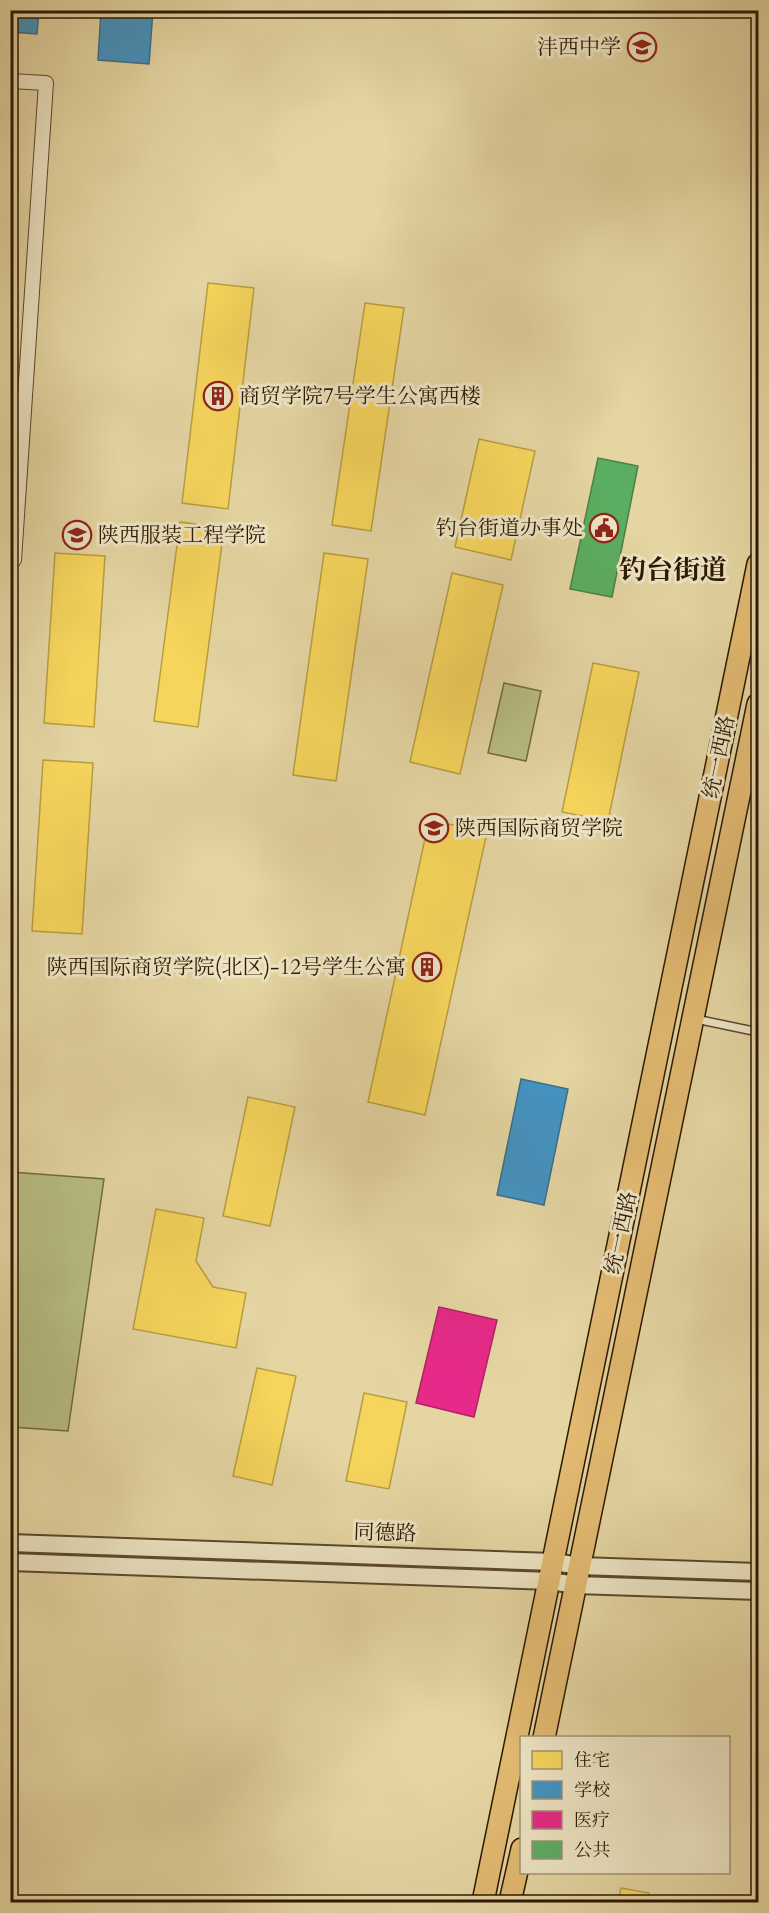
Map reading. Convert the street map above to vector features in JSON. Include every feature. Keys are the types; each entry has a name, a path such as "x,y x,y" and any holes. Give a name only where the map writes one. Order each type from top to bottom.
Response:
{"main road":[{"name":"统一西路","path":"483,1902 759,564"},
{"name":"统一西路","path":"544,1736 759,704"},
{"path":"510,1902 520,1858"}],"street":[{"path":"10,81 46,83 14,560 10,560"},
{"name":"同德路","path":"10,1543 552,1571 759,1591"},
{"name":"同德路","path":"10,1562 552,1571"},
{"name":"同德路","path":"578,1575 759,1572"}],"lane":[{"path":"693,1018 759,1032"}],"green space":[{"path":"504,683 541,691 526,761 488,753"},
{"path":"11,1172 104,1179 68,1431 11,1427"}],"building: 住宅":[{"name":"商贸学院7号学生公寓西楼","path":"208,283 254,288 228,509 182,503"},
{"path":"365,303 404,308 371,531 332,525"},
{"path":"479,439 535,451 511,560 455,547"},
{"path":"180,522 224,528 198,727 154,721"},
{"path":"55,553 105,556 94,727 44,723"},
{"path":"324,553 368,559 336,781 293,775"},
{"path":"452,573 503,585 460,774 410,762"},
{"path":"593,663 639,672 608,821 562,812"},
{"path":"43,760 93,763 82,934 32,931"},
{"name":"陕西国际商贸学院(北区)-12号学生公寓","path":"429,820 487,832 425,1115 368,1102"},
{"path":"248,1097 295,1107 270,1226 223,1216"},
{"path":"156,1209 204,1218 196,1261 213,1287 246,1293 236,1348 133,1329"},
{"path":"257,1368 296,1376 272,1485 233,1476"},
{"path":"364,1393 407,1402 389,1489 346,1481"},
{"path":"621,1888 649,1893 647,1902 618,1902"}],"building: 学校":[{"path":"10,10 39,10 37,34 10,32"},
{"path":"101,10 153,10 149,64 98,60"},
{"path":"521,1079 568,1089 544,1205 497,1195"}],"building: 医疗":[{"path":"439,1307 497,1320 474,1417 416,1403"}],"building: 公共":[{"name":"钓台街道办事处","path":"598,458 638,466 612,597 570,589"}],"place":[{"name":"沣西中学","path":"642,47"},
{"name":"商贸学院7号学生公寓西楼","path":"218,396"},
{"name":"钓台街道办事处","path":"604,528"},
{"name":"陕西服装工程学院","path":"77,535"},
{"name":"陕西国际商贸学院","path":"434,828"},
{"name":"陕西国际商贸学院(北区)-12号学生公寓","path":"427,967"}],"district":[{"name":"钓台街道","path":"673,570"}]}
